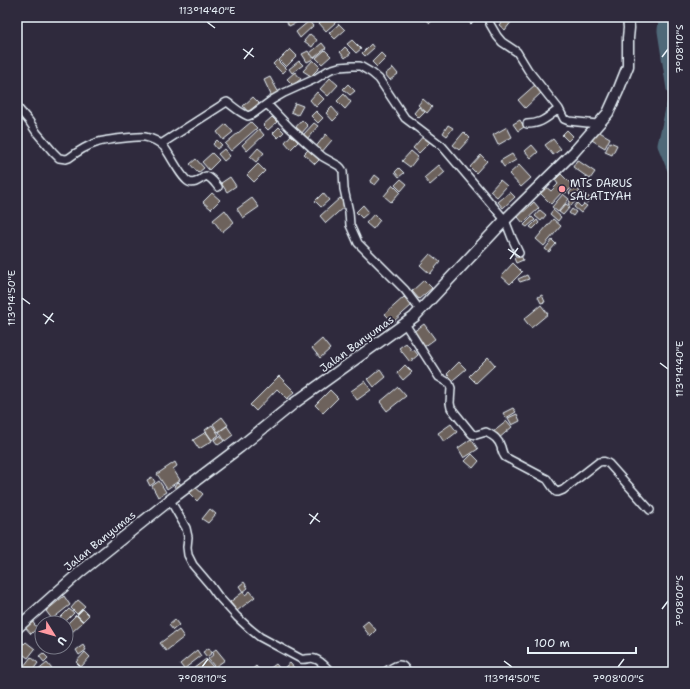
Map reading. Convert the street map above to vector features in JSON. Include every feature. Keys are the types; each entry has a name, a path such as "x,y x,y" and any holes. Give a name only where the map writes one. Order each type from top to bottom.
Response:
{"street":[{"path":"488,17 497,36 502,42 517,52 528,70 566,120 597,124"},
{"name":"Jalan Banyumas","path":"17,628 80,572 170,500 240,447 293,404 414,317 505,220 574,152 608,113 628,66 628,17"},
{"path":"161,144 227,102 248,116 284,93 315,79 329,70 339,67 360,66 372,73 378,79 405,118 442,146 505,220 519,254"},
{"path":"267,104 288,127 311,147 323,157 341,168 343,171 344,189 350,225 358,243 406,290 420,310"},
{"path":"17,108 29,121 41,139 59,158 69,158 90,145 100,141 143,137 161,144 187,181 195,183 206,176 210,177 218,187"},
{"path":"527,124 536,124 559,109"},
{"path":"405,324 439,376 449,383 451,388 451,408 472,434 476,435 486,432 497,438 504,457 546,479 556,492 563,490 599,462 606,461 650,510"},
{"path":"170,500 186,528 188,537 188,555 193,565 224,603 260,637 301,659 317,659 331,672"},
{"path":"385,672 397,665 400,665 404,666 408,672"}],"building":[{"path":"293,17 303,17 304,19 289,26 286,20"},
{"path":"326,17 331,17 336,22 326,31 319,23"},
{"path":"423,17 435,17 430,23"},
{"path":"464,17 477,17 471,24"},
{"path":"505,17 512,21 505,30 499,25"},
{"path":"309,21 313,26 300,38 296,32"},
{"path":"339,24 345,30 335,39 329,33"},
{"path":"310,34 317,40 312,47 304,41"},
{"path":"352,40 361,49 356,53 347,44"},
{"path":"322,43 326,48 314,58 310,53"},
{"path":"371,44 374,48 365,56 362,53"},
{"path":"345,47 351,53 345,58 340,52"},
{"path":"290,49 297,56 286,67 279,60"},
{"path":"325,50 331,56 322,64 316,58"},
{"path":"308,51 313,59 307,62 302,54"},
{"path":"381,53 386,58 377,67 372,62"},
{"path":"277,60 286,69 282,73 273,64"},
{"path":"313,60 320,67 311,76 303,71"},
{"path":"299,61 303,65 292,73 289,69"},
{"path":"393,68 398,74 390,80 385,74"},
{"path":"295,72 301,79 293,85 287,79"},
{"path":"270,77 279,93 272,97 264,80"},
{"path":"330,78 338,85 328,96 320,89"},
{"path":"348,84 355,91 350,95 343,89"},
{"path":"536,84 542,92 525,108 518,100"},
{"path":"317,92 324,99 316,107 310,100"},
{"path":"344,94 351,102 345,109 337,101"},
{"path":"253,97 259,103 248,112 243,106"},
{"path":"423,99 432,107 427,113 418,105"},
{"path":"295,103 303,106 298,115 291,112"},
{"path":"332,107 339,115 333,121 326,113"},
{"path":"419,107 425,112 419,118 414,113"},
{"path":"316,111 323,118 318,123 311,116"},
{"path":"272,117 277,122 268,130 263,125"},
{"path":"302,120 308,126 300,135 294,129"},
{"path":"520,120 524,127 518,131 513,124"},
{"path":"251,122 257,128 231,151 225,144"},
{"path":"314,123 318,126 307,139 303,135"},
{"path":"226,124 233,132 223,140 217,132"},
{"path":"448,125 453,128 447,136 443,133"},
{"path":"279,127 284,132 278,138 273,133"},
{"path":"507,127 512,137 498,145 493,135"},
{"path":"259,129 264,135 247,151 242,145"},
{"path":"567,130 573,136 568,141 562,135"},
{"path":"596,130 610,138 605,148 590,139"},
{"path":"464,132 470,138 459,150 453,145"},
{"path":"326,134 332,140 321,153 315,148"},
{"path":"291,135 298,142 291,149 285,142"},
{"path":"424,135 431,141 419,153 413,148"},
{"path":"553,139 561,149 553,155 545,145"},
{"path":"217,140 222,145 217,149 213,144"},
{"path":"610,142 617,145 612,155 605,152"},
{"path":"532,145 538,152 531,158 525,151"},
{"path":"258,148 264,153 256,162 250,157"},
{"path":"224,149 230,156 224,161 218,154"},
{"path":"308,150 319,160 315,164 304,154"},
{"path":"411,151 418,157 410,167 402,161"},
{"path":"212,153 219,160 209,170 202,162"},
{"path":"512,154 516,160 504,167 500,161"},
{"path":"481,155 487,161 476,173 470,167"},
{"path":"196,159 204,168 198,173 190,164"},
{"path":"577,160 595,172 590,179 573,167"},
{"path":"258,164 265,171 254,182 247,175"},
{"path":"439,165 445,172 430,185 424,178"},
{"path":"519,165 531,178 521,187 509,174"},
{"path":"399,168 404,173 399,177 395,172"},
{"name":"MTS DARUS SALATIYAH","path":"561,174 573,186 566,193 563,191 551,204 539,192 545,186 551,191 558,184 555,180"},
{"path":"375,175 380,179 375,185 370,182"},
{"path":"230,177 236,186 227,192 221,183"},
{"path":"401,179 407,184 401,191 395,185"},
{"path":"500,180 507,186 497,197 490,191"},
{"path":"393,185 400,192 391,202 384,196"},
{"path":"574,187 580,191 574,198 569,193"},
{"path":"510,192 515,197 503,208 498,202"},
{"path":"581,192 590,198 587,203 578,196"},
{"path":"212,193 220,200 211,209 203,202"},
{"path":"323,193 329,200 321,207 315,201"},
{"path":"563,194 569,199 558,212 552,207"},
{"path":"252,198 259,207 243,218 237,209"},
{"path":"340,198 346,205 326,223 320,216"},
{"path":"571,199 575,201 571,206 568,204"},
{"path":"534,202 539,208 523,223 518,217"},
{"path":"577,203 581,207 584,204 587,206 581,213 574,207"},
{"path":"566,204 570,207 563,215 559,212"},
{"path":"363,205 369,212 362,218 356,212"},
{"path":"572,209 576,212 573,216 569,213"},
{"path":"225,210 234,222 222,232 213,220"},
{"path":"540,210 546,215 541,221 535,216"},
{"path":"553,210 561,217 558,221 550,214"},
{"path":"374,214 380,220 373,229 366,223"},
{"path":"532,217 535,220 527,227 524,225"},
{"path":"553,219 561,226 544,246 536,239"},
{"path":"537,220 539,223 533,229 530,227"},
{"path":"552,240 556,244 549,252 545,249"},
{"path":"430,254 440,262 430,274 420,265"},
{"path":"521,255 523,260 516,263 514,258"},
{"path":"513,263 522,272 510,284 501,276"},
{"path":"527,275 529,279 520,282 518,279"},
{"path":"424,280 432,288 419,299 412,291"},
{"path":"542,295 545,302 541,303 538,297"},
{"path":"404,297 412,305 393,322 385,314"},
{"path":"541,305 548,314 531,328 524,319"},
{"path":"424,324 435,339 424,347 413,332"},
{"path":"322,339 330,349 320,358 312,348"},
{"path":"406,343 412,351 414,350 418,355 410,362 399,348"},
{"path":"488,357 495,365 476,383 469,376"},
{"path":"459,362 466,369 453,380 447,374"},
{"path":"405,365 412,372 403,380 397,373"},
{"path":"380,369 386,377 374,387 368,379"},
{"path":"279,376 295,392 287,399 277,389 256,411 250,405"},
{"path":"365,381 371,390 357,400 351,391"},
{"path":"398,387 406,396 387,411 380,402"},
{"path":"330,390 338,398 323,413 315,405"},
{"path":"513,408 516,412 506,418 503,413"},
{"path":"517,414 520,421 512,425 508,418"},
{"path":"222,417 228,425 218,432 213,424"},
{"path":"507,421 512,427 498,439 493,432"},
{"path":"451,424 457,432 444,442 438,433"},
{"path":"212,425 219,435 212,440 205,430"},
{"path":"227,426 233,435 225,441 219,432"},
{"path":"206,432 212,441 199,449 193,440"},
{"path":"220,436 224,441 218,445 214,440"},
{"path":"471,439 478,449 464,458 458,448"},
{"path":"472,454 479,461 473,468 465,461"},
{"path":"175,462 177,466 173,469 180,480 167,489 157,474"},
{"path":"152,477 155,482 150,486 147,480"},
{"path":"159,481 166,492 158,497 152,486"},
{"path":"179,482 183,488 177,491 174,486"},
{"path":"194,486 203,494 197,501 188,492"},
{"path":"210,509 216,514 208,523 202,519"},
{"path":"244,582 248,588 243,592 239,586"},
{"path":"250,591 255,597 237,611 230,602 243,592 245,595"},
{"path":"64,596 70,605 57,615 49,615 46,611"},
{"path":"78,600 85,606 77,614 71,608"},
{"path":"69,609 74,613 72,615 63,615"},
{"path":"83,609 89,615 83,621 77,615"},
{"path":"76,615 83,622 74,630 74,617"},
{"path":"175,620 179,625 173,630 169,625"},
{"path":"32,621 34,624 34,631 31,634 25,627"},
{"path":"368,621 376,630 370,636 362,626"},
{"path":"179,630 184,637 166,651 160,643"},
{"path":"20,641 24,644 26,642 34,648 34,650 28,658 17,650 19,648 17,645"},
{"path":"83,645 86,650 79,655 76,650"},
{"path":"209,648 212,653 207,657 203,652"},
{"path":"216,649 225,660 215,667 208,659 214,654 212,652"},
{"path":"197,650 201,656 184,669 180,664"},
{"path":"85,652 90,657 81,667 76,662"},
{"path":"45,655 48,658 44,662 39,656"},
{"path":"31,657 38,663 32,671 33,672 21,672 20,671"},
{"path":"206,659 213,667 207,672 189,672"},
{"path":"47,663 52,669 49,672 36,672"},
{"path":"290,663 298,672 289,672 285,667"},
{"path":"276,664 281,670 278,672 272,672 269,669"},
{"path":"256,666 261,672 249,672"}],"waterway":[{"path":"665,17 664,31 673,89"},
{"path":"673,105 664,145 673,167"}],"place":[{"name":"MTS DARUS SALATIYAH","path":"562,189"}]}
